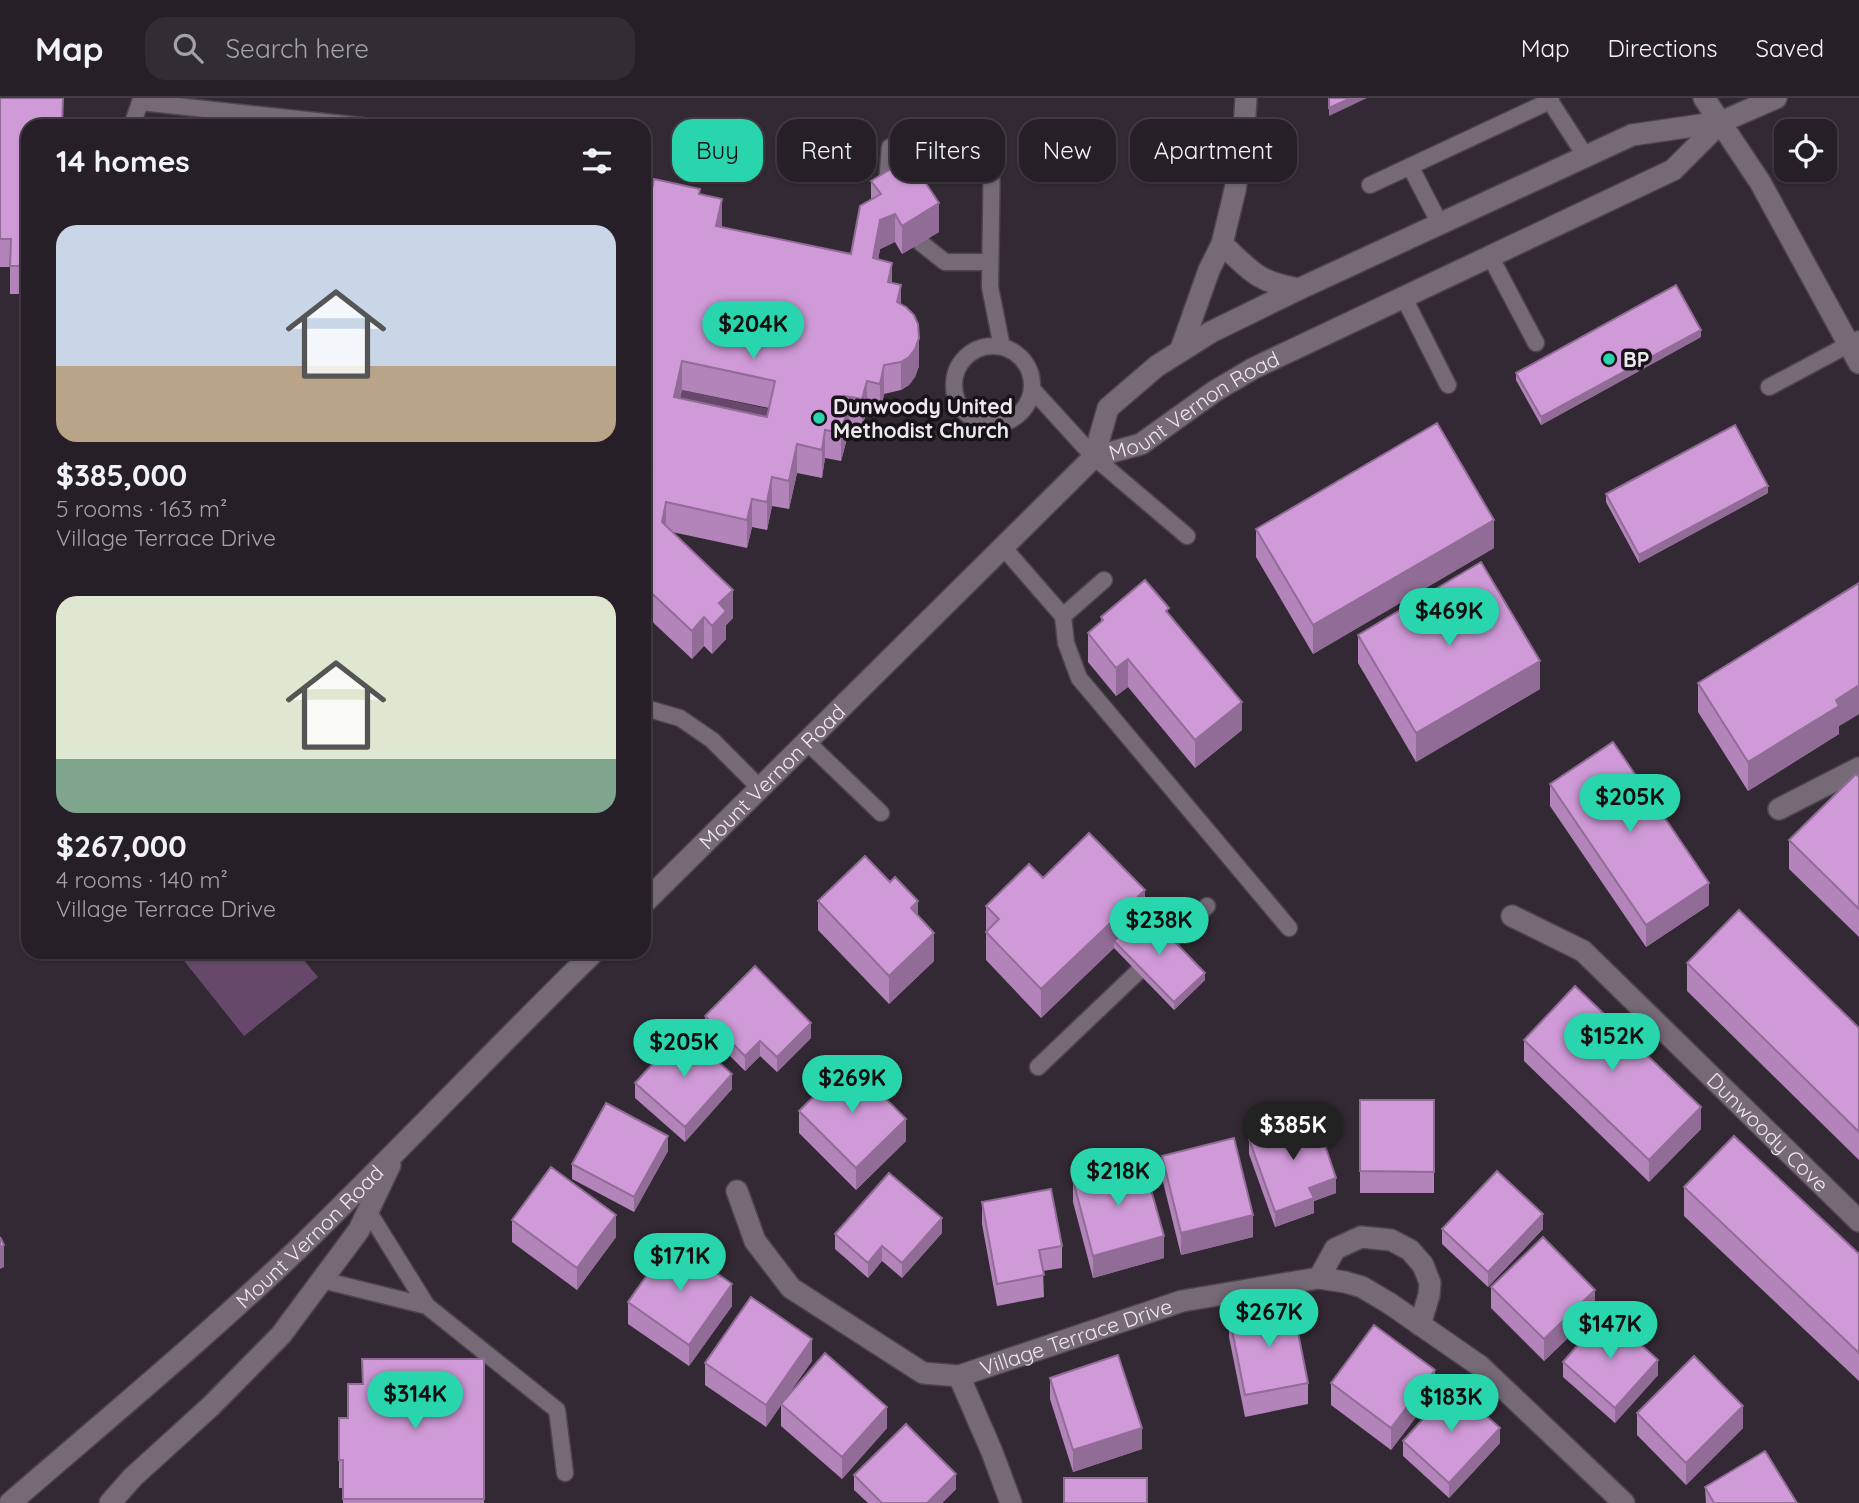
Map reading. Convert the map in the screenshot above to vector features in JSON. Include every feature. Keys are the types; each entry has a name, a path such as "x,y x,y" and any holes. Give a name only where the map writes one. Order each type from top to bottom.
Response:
{"main road":[{"path":"1181,349 1209,270 1222,244 1244,131 1246,98"},
{"path":"1704,98 1760,181 1853,342 1859,363"},
{"name":"Mount Vernon Road","path":"651,895 1094,457 1141,444 1206,397 1254,368 1672,170 1721,122 1776,98"},
{"path":"1094,457 1108,408 1131,386 1181,349 1298,289 1632,135 1721,122"},
{"path":"1222,244 1255,275 1279,286 1298,289"},
{"path":"1779,809 1859,768"},
{"name":"Dunwoody Cove","path":"1512,916 1583,951 1859,1221"},
{"name":"Mount Vernon Road","path":"9,1503 192,1346 297,1250 587,959"},
{"path":"110,1503 124,1486 211,1406 281,1335 359,1230 396,1153"},
{"path":"737,1191 755,1241 791,1289 923,1373 959,1376 1011,1503"},
{"path":"1319,1278 1335,1249 1361,1237 1391,1240 1417,1257 1430,1283 1420,1325"},
{"name":"Village Terrace Drive","path":"959,1376 1182,1301 1319,1278 1362,1287 1480,1366 1624,1503"}],"lane":[{"path":"1370,185 1550,100 1586,156"},
{"path":"134,119 140,103 295,119"},
{"path":"890,147 887,184 891,197"},
{"path":"1410,166 1440,224"},
{"path":"991,182 990,287 1002,347"},
{"path":"921,243 945,262 989,262"},
{"path":"1490,256 1536,342"},
{"path":"1403,296 1448,385"},
{"path":"1769,387 1853,342"},
{"path":"981,347 1002,347 1018,355 1026,365 1032,377 1032,389 1021,412 1010,421 998,424 972,419 962,410 953,386 961,362 970,353 981,347"},
{"path":"1032,389 1094,457 1187,536"},
{"path":"1003,547 1063,615 1066,643 1079,678 1290,928"},
{"path":"1063,615 1104,580"},
{"path":"651,710 680,718 712,740 760,789"},
{"path":"807,742 881,813"},
{"path":"1038,1067 1206,906"},
{"path":"368,1211 427,1306 557,1410 565,1473"},
{"path":"322,1280 427,1306"}],"shaded area":[{"path":"682,390 775,410 767,445 674,426"},
{"path":"183,959 303,959 318,977 244,1036"}],"building":[{"path":"0,98 63,98 62,119 21,119 21,266 10,266 11,239 0,239"},
{"path":"1329,98 1351,98 1329,108"},
{"name":"Dunwoody United Methodist Church","path":"890,170 890,182 925,182 939,203 902,226 895,214 880,220 873,258 892,263 888,282 901,285 897,302 914,315 918,324 919,338 915,349 901,362 884,365 880,384 867,381 862,399 844,396 843,402 849,403 841,433 825,430 822,450 797,444 789,481 772,477 767,502 752,499 747,520 666,502 662,522 733,590 719,603 726,611 712,626 704,617 692,631 651,593 651,193 654,179 700,189 699,194 722,199 716,226 851,254 860,206 881,194 872,182 876,182 876,178","holes":["682,361 775,381 767,417 674,397"]},
{"name":"BP","path":"1676,285 1701,330 1541,417 1516,373"},
{"path":"1437,423 1494,520 1313,625 1256,529"},
{"path":"1735,425 1768,486 1639,555 1606,494"},
{"path":"1481,562 1540,661 1416,733 1358,635"},
{"path":"1145,580 1169,608 1166,611 1242,702 1195,740 1128,659 1116,668 1088,633 1103,620 1101,617"},
{"path":"1859,583 1859,685 1836,700 1839,706 1748,762 1698,683"},
{"path":"1613,742 1709,883 1646,925 1550,784"},
{"path":"1856,774 1859,777 1859,909 1789,840"},
{"path":"1089,833 1145,890 1041,989 986,932 999,919 986,906 1029,864 1043,878"},
{"path":"865,856 890,882 895,877 918,901 911,908 934,933 889,976 818,901"},
{"path":"1739,910 1859,1028 1859,1132 1687,963"},
{"path":"1145,911 1205,973 1174,1002 1114,941"},
{"path":"755,966 811,1023 777,1057 760,1041 745,1056 705,1016"},
{"path":"1575,986 1701,1107 1649,1160 1524,1040"},
{"path":"683,1031 732,1074 685,1127 635,1083"},
{"path":"849,1062 906,1119 856,1168 799,1111"},
{"path":"1360,1100 1434,1100 1434,1172 1360,1171"},
{"path":"606,1103 668,1136 634,1197 572,1164"},
{"path":"1315,1116 1336,1178 1309,1188 1314,1198 1275,1212 1249,1139"},
{"path":"1734,1136 1859,1254 1859,1353 1684,1187"},
{"path":"1234,1138 1253,1215 1181,1233 1162,1156"},
{"path":"1143,1161 1164,1236 1093,1256 1073,1180"},
{"path":"551,1167 616,1215 577,1268 512,1220"},
{"path":"1497,1171 1543,1214 1488,1272 1442,1229"},
{"path":"889,1173 942,1218 902,1263 882,1246 868,1263 835,1234"},
{"path":"1051,1189 1062,1246 1039,1250 1044,1275 997,1284 982,1202"},
{"path":"1543,1237 1595,1290 1544,1339 1491,1287"},
{"path":"671,1241 732,1284 689,1345 628,1302"},
{"path":"751,1297 812,1339 766,1405 705,1363"},
{"path":"1292,1302 1308,1383 1245,1395 1229,1315"},
{"path":"1606,1313 1658,1360 1615,1408 1563,1362"},
{"path":"1374,1325 1435,1370 1391,1428 1331,1383"},
{"path":"825,1353 887,1407 842,1457 781,1404"},
{"path":"1118,1355 1142,1428 1073,1450 1050,1378"},
{"path":"1694,1356 1743,1406 1686,1463 1637,1413"},
{"path":"362,1359 484,1359 484,1499 343,1499 339,1418 348,1418 348,1384 363,1384"},
{"path":"1453,1386 1500,1428 1449,1483 1403,1441"},
{"path":"906,1424 956,1474 927,1503 882,1503 854,1475"},
{"path":"1765,1451 1797,1503 1714,1503 1705,1487"},
{"path":"1064,1478 1147,1478 1147,1503 1064,1503"}],"place":[{"name":"BP","path":"1609,359"},
{"name":"Dunwoody United Methodist Church","path":"819,418"}]}
